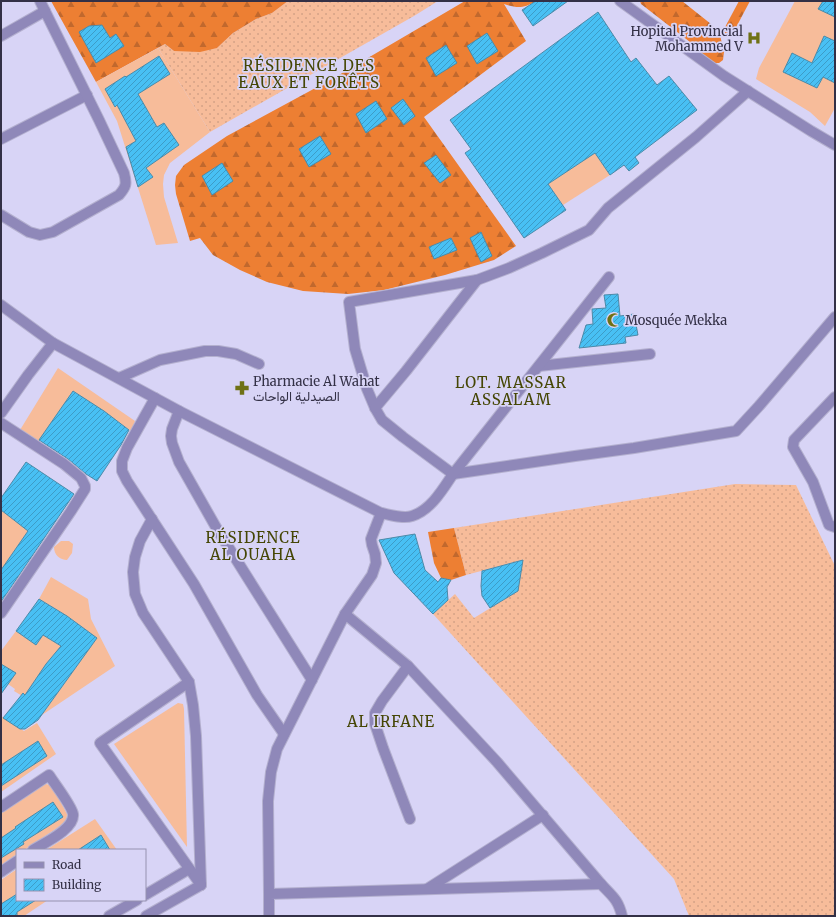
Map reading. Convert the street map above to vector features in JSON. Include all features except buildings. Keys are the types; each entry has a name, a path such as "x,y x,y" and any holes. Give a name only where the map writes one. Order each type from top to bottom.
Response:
{"street":[{"path":"1,215 29,232 40,235 53,232 119,195 125,188 126,181 124,173 40,1"},
{"path":"620,1 724,76 835,145"},
{"path":"1,36 45,11"},
{"path":"748,91 696,137 608,208 589,230 509,268 477,280 349,302 355,349 375,408 382,420 402,437 453,474 634,448 736,431 835,317"},
{"path":"1,139 87,95"},
{"path":"1,305 53,343 179,411 381,513 411,516 430,505 441,492 453,474 609,277"},
{"path":"375,408 416,359 477,280"},
{"path":"1,413 53,343"},
{"path":"119,378 160,360 206,351 236,354 259,364"},
{"path":"539,366 650,354"},
{"path":"835,397 794,440 793,447 813,482 829,525 835,526"},
{"path":"155,398 127,448 122,461 122,471 194,584 256,696 284,734"},
{"path":"179,411 171,436 172,444 179,462 217,529 312,680"},
{"path":"1,423 64,464 81,478 85,486 85,489 71,511 1,613"},
{"path":"269,916 268,801 271,772 277,749 345,614 372,575 376,563 376,554 372,546 371,539 381,513"},
{"path":"152,519 140,541 135,557 133,572 135,594 143,613 189,682 196,736 201,884"},
{"path":"345,614 408,666 498,762 616,900 620,911 626,916"},
{"path":"408,666 375,712 375,724 382,748 410,819"},
{"path":"189,682 100,743 201,884"},
{"path":"1,807 49,774 73,815 71,823 65,830 35,849"},
{"path":"427,889 542,815"},
{"path":"1,872 16,862"},
{"path":"146,894 189,869"},
{"path":"146,916 201,884"},
{"path":"269,894 601,884"},
{"path":"109,916 135,901"}],"shaded area":[{"path":"288,1 438,1 210,132 158,48 165,44 174,51 217,48 233,33 256,19 272,13"},
{"path":"795,1 835,1 835,108 825,126 810,112 756,79 759,68"},
{"path":"158,48 210,132 170,163 164,175 164,197 178,243 156,245 117,121 96,82"},
{"path":"595,153 610,175 563,205 548,184"},
{"path":"58,368 135,421 131,431 73,391 38,442 20,430"},
{"path":"735,484 796,485 835,566 835,916 689,916 674,879 433,614 455,594 474,618 518,591 522,560 466,575 454,528"},
{"path":"1,510 16,521 41,512 1,570"},
{"path":"61,541 69,541 73,544 72,553 67,560 60,558 55,552 54,547"},
{"path":"51,577 88,599 91,619 115,666 42,715 97,638 67,616 39,599"},
{"path":"16,631 36,645 43,635 61,646 46,664 24,697 14,691 15,689 8,684 1,664 1,651"},
{"path":"178,703 183,704 184,709 187,847 114,744"},
{"path":"1,716 24,731 37,723 56,754 1,792"},
{"path":"42,785 50,785 53,788 67,814 66,819 60,826 26,849 16,849 16,855 1,865 1,812"},
{"path":"95,819 116,849 48,849"},
{"path":"16,870 16,901 46,901 24,916 1,916 1,880"}],"green space":[{"path":"51,1 288,1 272,13 256,19 233,33 217,48 200,52 174,51 165,44 96,82"},
{"path":"465,1 536,1 520,7 504,4 526,41 424,117 516,246 494,260 445,275 384,290 348,294 303,291 267,282 240,270 213,255 200,238 190,241 176,194 175,185 176,176 184,165 227,136 332,79"},
{"path":"640,1 682,1 711,24 720,35 724,52 723,60 719,63 709,63 690,42 641,4"},
{"path":"739,1 750,1 732,35 725,35 724,29"},
{"path":"454,528 466,575 451,580 441,578 434,563 428,532"}],"place":[{"name":"Hopital Provincial Mohammed V","path":"754,38"},
{"name":"Mosquée Mekka","path":"614,320"},
{"name":"Pharmacie Al Wahat الصيدلية الواحات","path":"242,388"}],"district":[{"name":"RÉSIDENCE DES EAUX ET FORÊTS","path":"309,74"},
{"name":"LOT. MASSAR ASSALAM","path":"511,392"},
{"name":"RÉSIDENCE AL OUAHA","path":"253,546"},
{"name":"AL IRFANE","path":"391,722"}]}
